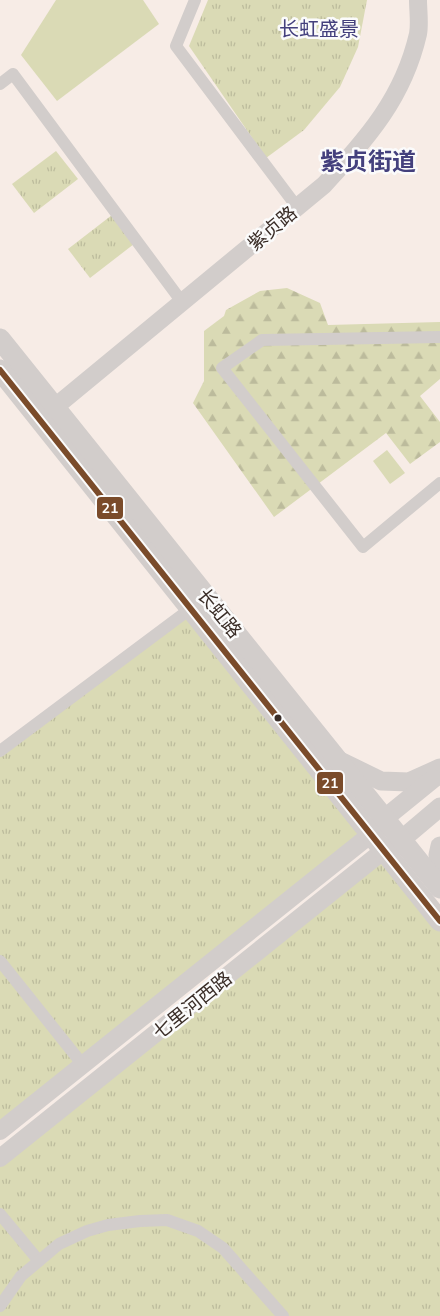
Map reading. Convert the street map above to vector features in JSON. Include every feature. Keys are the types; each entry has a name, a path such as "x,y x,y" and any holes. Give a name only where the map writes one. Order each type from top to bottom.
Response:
{"highway":[{"name":"长虹路","path":"0,339 385,818 385,842"},
{"name":"长虹路","path":"0,370 190,609 385,842 440,921"},
{"name":"长虹路","path":"385,842 440,888"}],"main road":[{"path":"338,760 381,781 409,782 440,768"},
{"path":"385,818 440,773"},
{"path":"385,842 440,807"},
{"path":"440,846 438,855 440,864"}],"street":[{"path":"195,0 176,46 297,207"},
{"name":"紫贞路","path":"55,408 324,185 363,142 387,110 403,81 418,33 418,0"},
{"path":"0,84 13,74 182,302"},
{"path":"440,337 262,340 222,368 363,547 440,483"},
{"path":"0,751 190,609"},
{"name":"七里河西路","path":"0,1131 83,1065 385,842"},
{"name":"七里河西路","path":"0,1158 385,842"},
{"path":"0,961 83,1065"},
{"path":"0,1214 39,1261"},
{"path":"0,1306 21,1276 59,1244 87,1231 108,1225 168,1220 198,1232 223,1248 283,1316"}],"green space":[{"path":"56,0 143,0 159,24 57,101 21,55"},
{"path":"208,0 367,0 358,47 340,87 304,130 266,158 189,46"},
{"path":"56,151 78,179 34,213 12,184"},
{"path":"112,215 134,244 90,278 68,249"},
{"path":"287,288 320,303 328,325 440,322 440,379 420,396 440,422 440,442 410,464 386,433 274,517 193,403 204,381 204,331 224,316 226,310 260,291"},
{"path":"387,450 405,473 390,484 373,461"},
{"path":"190,609 370,835 0,1131 0,751"},
{"path":"383,851 440,921 440,1316 0,1316 0,1154"}],"transit line":[{"name":"21","path":"0,370 440,921"}],"district":[{"name":"长虹盛景","path":"319,29"},
{"name":"紫贞街道","path":"368,162"}]}
